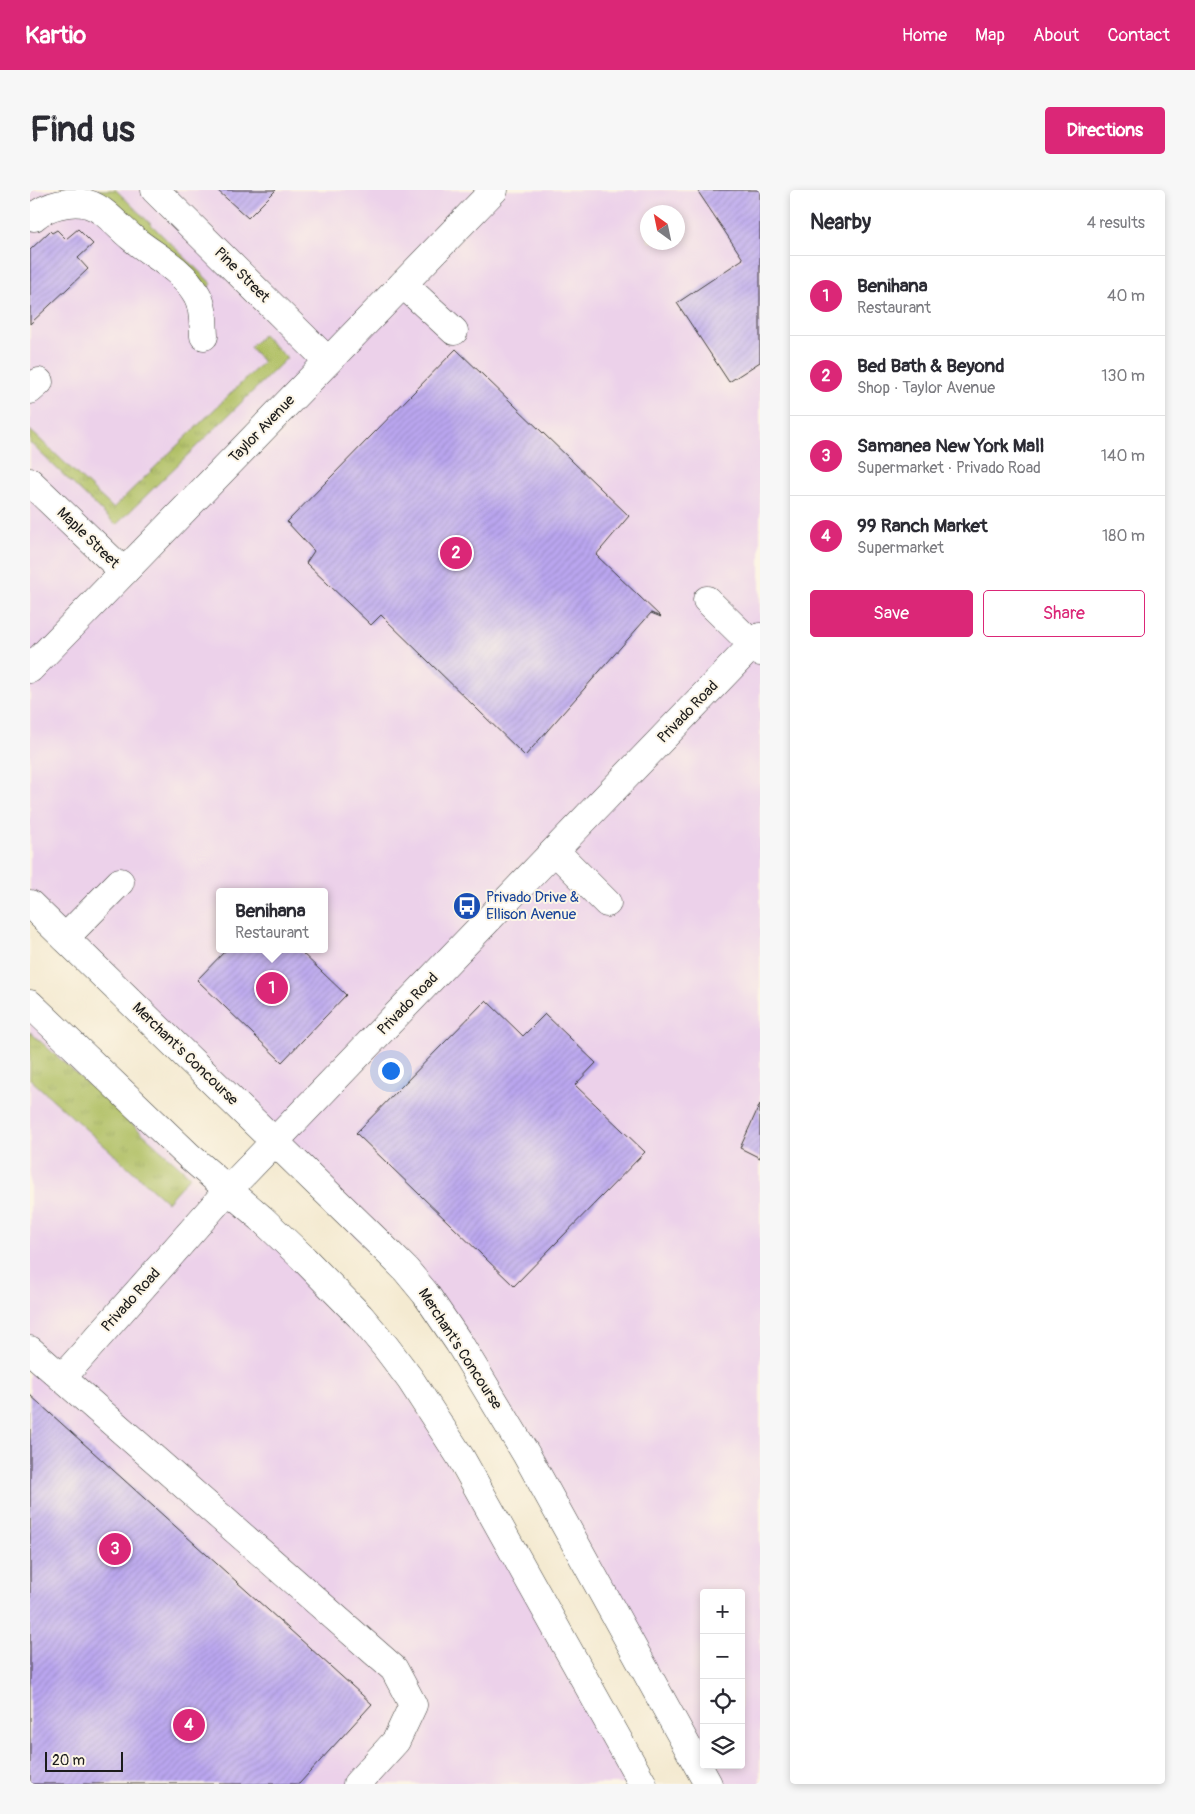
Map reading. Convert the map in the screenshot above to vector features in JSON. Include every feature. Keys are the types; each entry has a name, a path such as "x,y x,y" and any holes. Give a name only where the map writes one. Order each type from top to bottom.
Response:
{"street":[{"name":"Pine Street","path":"155,190 328,361"},
{"name":"Taylor Avenue","path":"30,669 494,190"},
{"path":"34,218 49,208 64,204 76,203 98,208 130,237 164,260 193,288 202,304 204,336"},
{"path":"403,284 454,331"},
{"name":"Maple Street","path":"30,482 124,572"},
{"path":"707,600 758,645"},
{"name":"Privado Road","path":"62,1378 228,1190 555,851 758,645"},
{"path":"555,851 608,903"},
{"path":"65,938 120,882"},
{"name":"Merchant's Concourse","path":"30,904 406,1270 442,1317 526,1454 708,1784"},
{"path":"30,1004 189,1156 261,1218 334,1288 360,1316 410,1379 479,1489 642,1784"},
{"path":"30,1350 394,1669 413,1705 396,1741 357,1784"}],"shaded area":[{"path":"30,190 760,190 760,1784 708,1784 459,1343 30,904"},
{"path":"30,1004 360,1316 643,1784 30,1784"}],"green space":[{"path":"98,190 116,190 212,284 206,289"},
{"path":"263,335 287,358 116,525 30,443 30,430 113,508 263,362 250,347"},
{"path":"30,1032 190,1176 167,1202 30,1079"}],"building":[{"path":"217,190 276,190 248,218"},
{"path":"697,190 760,190 760,362 729,382 677,303 743,259"},
{"path":"78,229 93,244 78,258 88,269 30,324 30,250 50,231 52,233 57,230 66,239"},
{"path":"456,349 629,516 596,555 661,617 651,613 525,756 381,615 371,625 306,563 314,551 287,522"},
{"path":"223,953 302,953 346,995 282,1062 197,980"},
{"path":"486,1000 523,1036 545,1014 596,1063 575,1085 645,1152 514,1286 356,1133"},
{"path":"760,1104 760,1158 740,1148"},
{"path":"30,1395 372,1704 299,1784 30,1784"}],"place":[{"name":"Bed Bath & Beyond","path":"456,553"},
{"name":"Privado Drive & Ellison Avenue","path":"467,906"},
{"name":"Benihana","path":"272,988"},
{"name":"Samanea New York Mall","path":"115,1549"},
{"name":"99 Ranch Market","path":"189,1725"}]}
